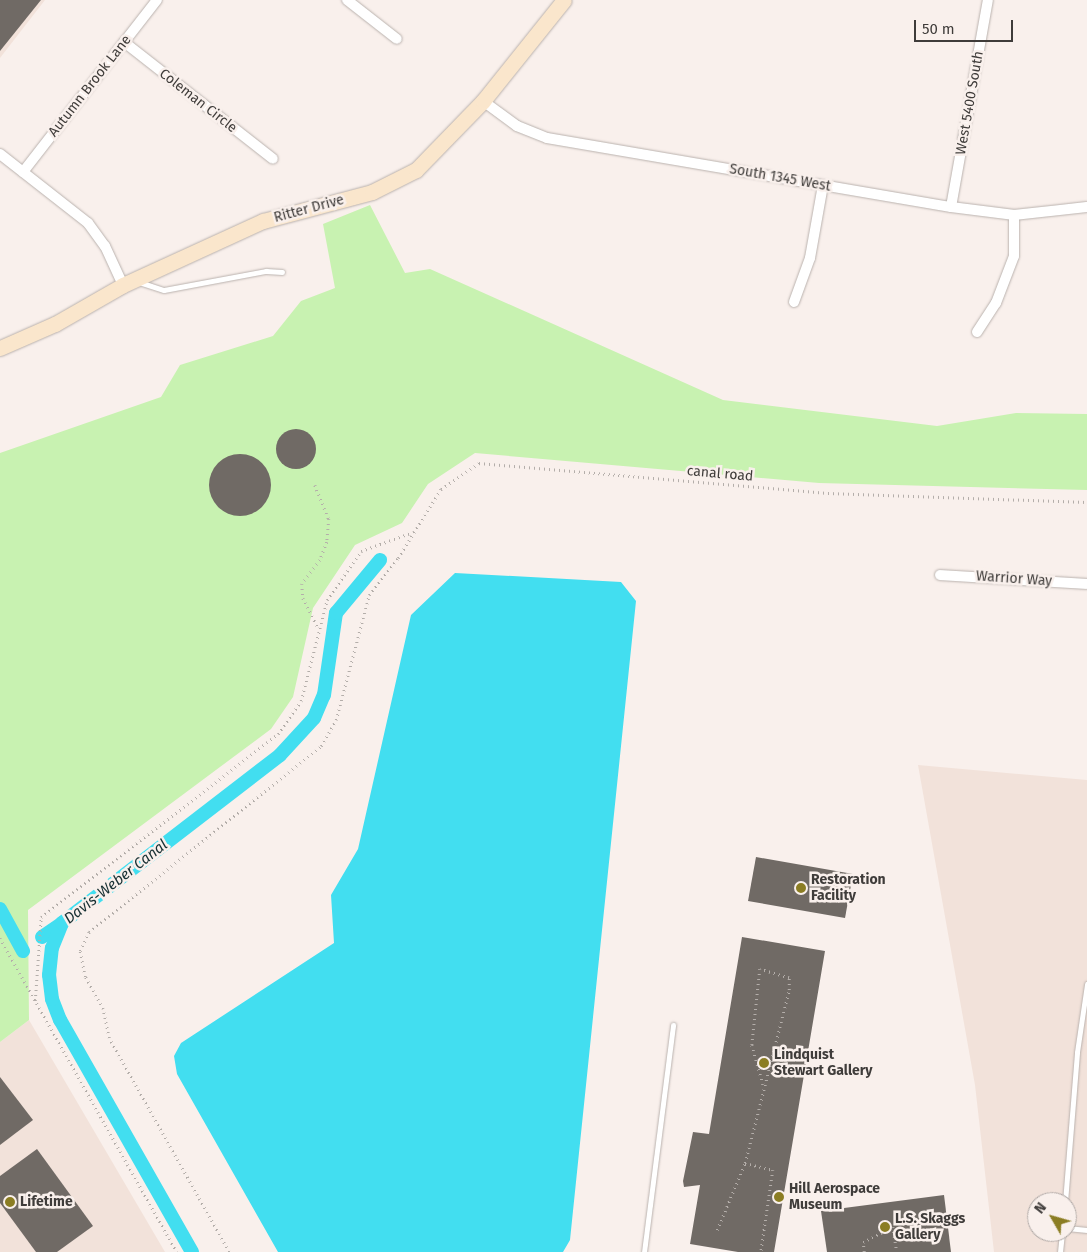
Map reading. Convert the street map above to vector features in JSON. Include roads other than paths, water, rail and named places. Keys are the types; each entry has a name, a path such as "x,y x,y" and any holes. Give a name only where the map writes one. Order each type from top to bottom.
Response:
{"street":[{"name":"Autumn Brook Lane","path":"22,172 157,0"},
{"path":"347,0 397,39"},
{"name":"Ritter Drive","path":"0,348 54,324 128,283 263,221 388,186 416,170 433,155 483,101 564,0"},
{"name":"West 5400 South","path":"951,207 988,0"},
{"name":"Coleman Circle","path":"124,42 273,159"},
{"name":"South 1345 West","path":"483,101 517,126 547,138 951,207 1014,215 1087,207"},
{"path":"0,154 88,224 105,246 128,283"},
{"path":"794,302 810,258 823,185"},
{"path":"977,332 996,302 1014,256 1014,215"},
{"name":"Warrior Way","path":"940,576 1087,584"}],"lane":[{"path":"128,283 164,290 266,271 282,272"},
{"path":"1066,1192 1078,1052 1087,984"},
{"path":"644,1252 673,1025"}],"water":[{"path":"455,573 621,582 636,601 570,1240 563,1252 278,1252 177,1074 174,1056 181,1043 334,943 331,895 358,849 411,615"}],"waterway":[{"name":"Davis-Weber Canal","path":"192,1252 60,1020 52,999 49,975 52,948 62,923 280,755 314,718 324,695 336,613 380,560"},
{"path":"0,909 23,951"},
{"path":"42,937 61,924"}],"place":[{"name":"Restoration Facility","path":"801,888"},
{"name":"Lindquist Stewart Gallery","path":"764,1063"},
{"name":"Hill Aerospace Museum","path":"779,1197"},
{"name":"Lifetime","path":"10,1202"},
{"name":"L.S. Skaggs Gallery","path":"885,1227"}]}
